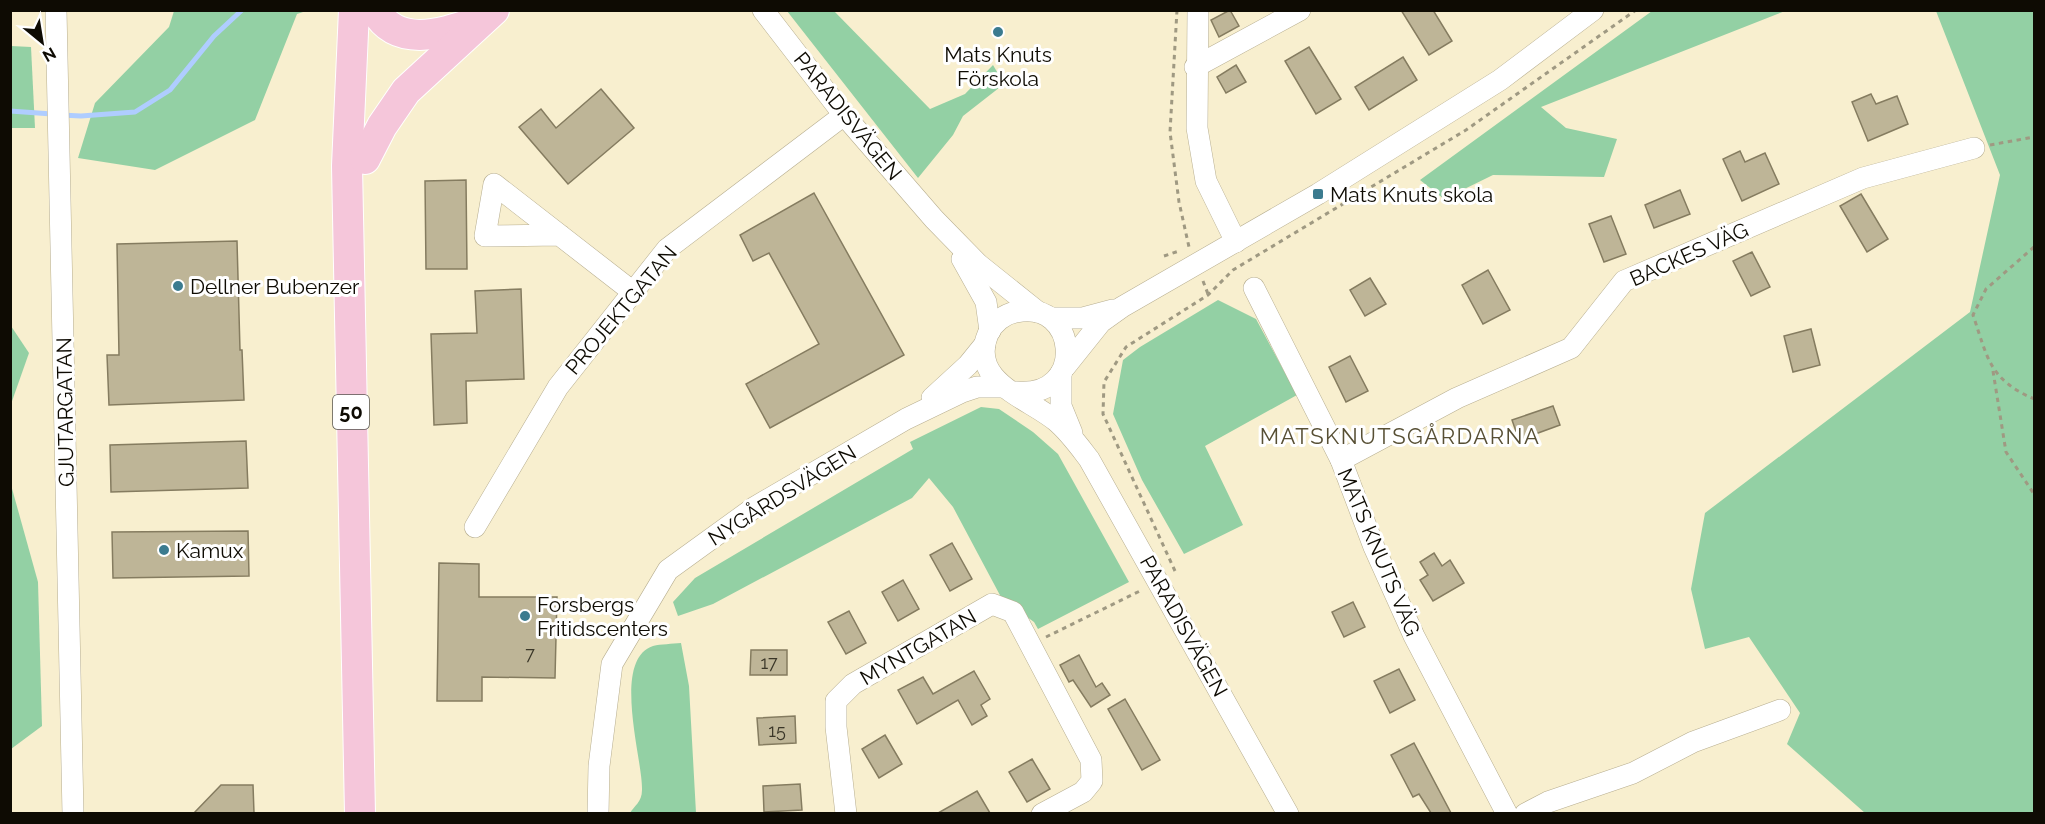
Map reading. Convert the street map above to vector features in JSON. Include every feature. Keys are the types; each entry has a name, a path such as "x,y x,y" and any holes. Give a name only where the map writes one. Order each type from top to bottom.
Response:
{"highway":[{"name":"50","path":"354,10 347,166 360,813"},
{"name":"50","path":"367,10 364,159 377,813"},
{"path":"375,10 390,29 407,35 446,32 488,15"},
{"path":"364,159 382,126 406,91 488,15"}],"street":[{"name":"GJUTARGATAN","path":"56,10 72,813"},
{"name":"PARADISVÄGEN","path":"764,10 844,115 934,219 978,264 1044,315"},
{"path":"1198,10 1197,128 1206,181 1236,242"},
{"path":"1196,68 1300,10"},
{"path":"1122,306 1083,318 1044,315 1024,310 1011,313 999,320 987,337 987,368 1009,389 1029,393 1042,390 1063,370 1101,322 1122,306 1318,194 1500,80 1593,10"},
{"name":"PROJEKTGATAN","path":"475,527 558,387 667,249 844,115"},
{"name":"BACKES VÄG","path":"1341,460 1457,398 1572,348 1624,281 1863,178 1974,148"},
{"name":"PARADISVÄGEN","path":"934,219 976,281 986,302 987,337"},
{"path":"560,235 633,292"},
{"name":"MATS KNUTS VÄG","path":"1254,288 1341,460 1374,547 1414,636 1507,813"},
{"path":"1044,315 1060,328 1066,340 1067,353 1063,370"},
{"name":"NYGÅRDSVÄGEN","path":"906,419 950,382 987,337"},
{"name":"PARADISVÄGEN","path":"1063,370 1061,406 1076,441"},
{"name":"NYGÅRDSVÄGEN","path":"598,813 599,766 612,664 668,570 754,507 906,419 977,387 1009,389"},
{"name":"PARADISVÄGEN","path":"1009,389 1057,422 1076,441 1089,459 1288,813"},
{"name":"MYNTGATAN","path":"846,813 836,727 836,701 853,684 992,604 1013,612 1091,760 1092,781 1083,792 1042,813"},
{"path":"1525,813 1548,802 1633,773 1693,742 1780,711"}],"path":[{"path":"1178,10 1170,132 1179,202"},
{"path":"1974,148 2034,137"},
{"path":"1164,256 1189,248"},
{"path":"2034,248 1986,290 1973,315 1993,369 2006,452 2034,494"},
{"path":"1993,369 2001,380 2014,390 2034,399"}],"green space":[{"path":"174,11 306,11 297,14 255,120 155,170 78,158 95,103 169,27"},
{"path":"787,11 834,11 930,109 965,94 993,65 1004,84 963,116 953,135 918,178"},
{"path":"1652,11 1785,11 1541,107 1566,128 1617,139 1604,177 1493,175 1444,199 1420,180"},
{"path":"1936,11 2034,11 2034,813 1865,813 1787,744 1800,713 1749,637 1705,649 1691,589 1705,513 1970,312 2000,175"},
{"path":"11,46 31,47 35,128 11,128"},
{"path":"1218,300 1256,319 1297,395 1205,446 1243,525 1184,554 1142,480 1113,414 1123,360 1140,347"},
{"path":"11,326 29,353 11,404"},
{"path":"981,407 999,409 1033,432 1058,454 1129,582 1038,629 1034,622 1002,599 953,507 929,478 912,498 713,604 678,616 673,602 695,578 913,449 910,442"},
{"path":"11,485 38,582 42,726 11,749"},
{"path":"681,643 689,686 696,813 630,813 642,794 632,712 631,690 634,670 641,655 653,646"}],"building":[{"path":"1230,10 1239,26 1219,37 1211,20"},
{"path":"1401,10 1433,10 1452,41 1429,55"},
{"path":"1309,47 1341,99 1316,114 1285,61"},
{"path":"1403,57 1417,80 1369,110 1355,87"},
{"path":"1236,65 1246,82 1226,93 1217,77"},
{"path":"601,89 634,128 568,184 519,127 541,109 556,128"},
{"path":"1871,94 1876,104 1897,96 1908,124 1868,141 1852,102"},
{"path":"1740,151 1745,162 1765,153 1779,184 1742,201 1723,159"},
{"path":"466,180 467,269 426,269 425,181"},
{"path":"1680,190 1690,214 1654,228 1645,205"},
{"path":"814,193 904,355 770,428 746,384 819,344 769,253 753,261 740,235"},
{"path":"1861,194 1888,239 1867,252 1840,206"},
{"path":"1611,216 1626,254 1604,262 1589,224"},
{"path":"237,241 244,400 109,405 107,355 119,355 117,244"},
{"path":"1752,252 1770,287 1751,296 1733,261"},
{"path":"1488,270 1510,310 1483,324 1462,285"},
{"path":"1370,278 1386,304 1365,316 1350,290"},
{"path":"521,289 524,379 466,381 467,423 434,425 431,334 477,333 475,291"},
{"path":"1811,329 1820,365 1793,372 1784,336"},
{"path":"1350,356 1368,391 1346,402 1329,367"},
{"path":"1553,406 1560,425 1519,440 1512,420"},
{"path":"246,441 248,488 111,492 110,445"},
{"path":"248,531 249,576 113,578 112,532"},
{"path":"952,543 972,579 950,591 930,555"},
{"path":"1434,553 1442,566 1450,560 1464,583 1433,601 1420,580 1428,575 1420,562"},
{"path":"439,563 479,564 479,597 557,597 555,678 482,677 482,701 437,701"},
{"path":"903,580 919,609 898,621 882,592"},
{"path":"1353,602 1365,627 1344,637 1332,612"},
{"path":"849,611 866,643 846,654 828,622"},
{"path":"751,650 787,650 787,675 750,675"},
{"path":"1079,655 1096,687 1102,683 1110,695 1091,707 1073,680 1069,682 1060,665"},
{"path":"1399,669 1415,700 1390,713 1374,681"},
{"path":"974,671 990,699 981,705 987,716 972,725 958,700 917,724 898,690 923,677 933,694"},
{"path":"1125,699 1160,760 1142,770 1108,709"},
{"path":"795,716 796,743 759,745 757,718"},
{"path":"885,735 902,764 879,778 862,749"},
{"path":"1414,743 1451,813 1431,813 1419,794 1413,797 1391,755"},
{"path":"1032,759 1050,789 1027,802 1009,772"},
{"path":"800,784 802,810 764,812 763,786"},
{"path":"221,785 253,785 254,813 194,813"},
{"path":"977,791 990,813 938,813"}],"waterway":[{"path":"61,115 81,116 135,112 170,90 214,36 242,10"},
{"path":"10,111 52,114"}],"place":[{"name":"Mats Knuts Förskola","path":"998,32"},
{"name":"Mats Knuts skola","path":"1318,194"},
{"name":"Dellner Bubenzer","path":"178,286"},
{"name":"Kamux","path":"164,550"},
{"name":"Forsbergs Fritidscenters","path":"525,616"}],"district":[{"name":"MATSKNUTSGÅRDARNA","path":"1400,436"}]}
